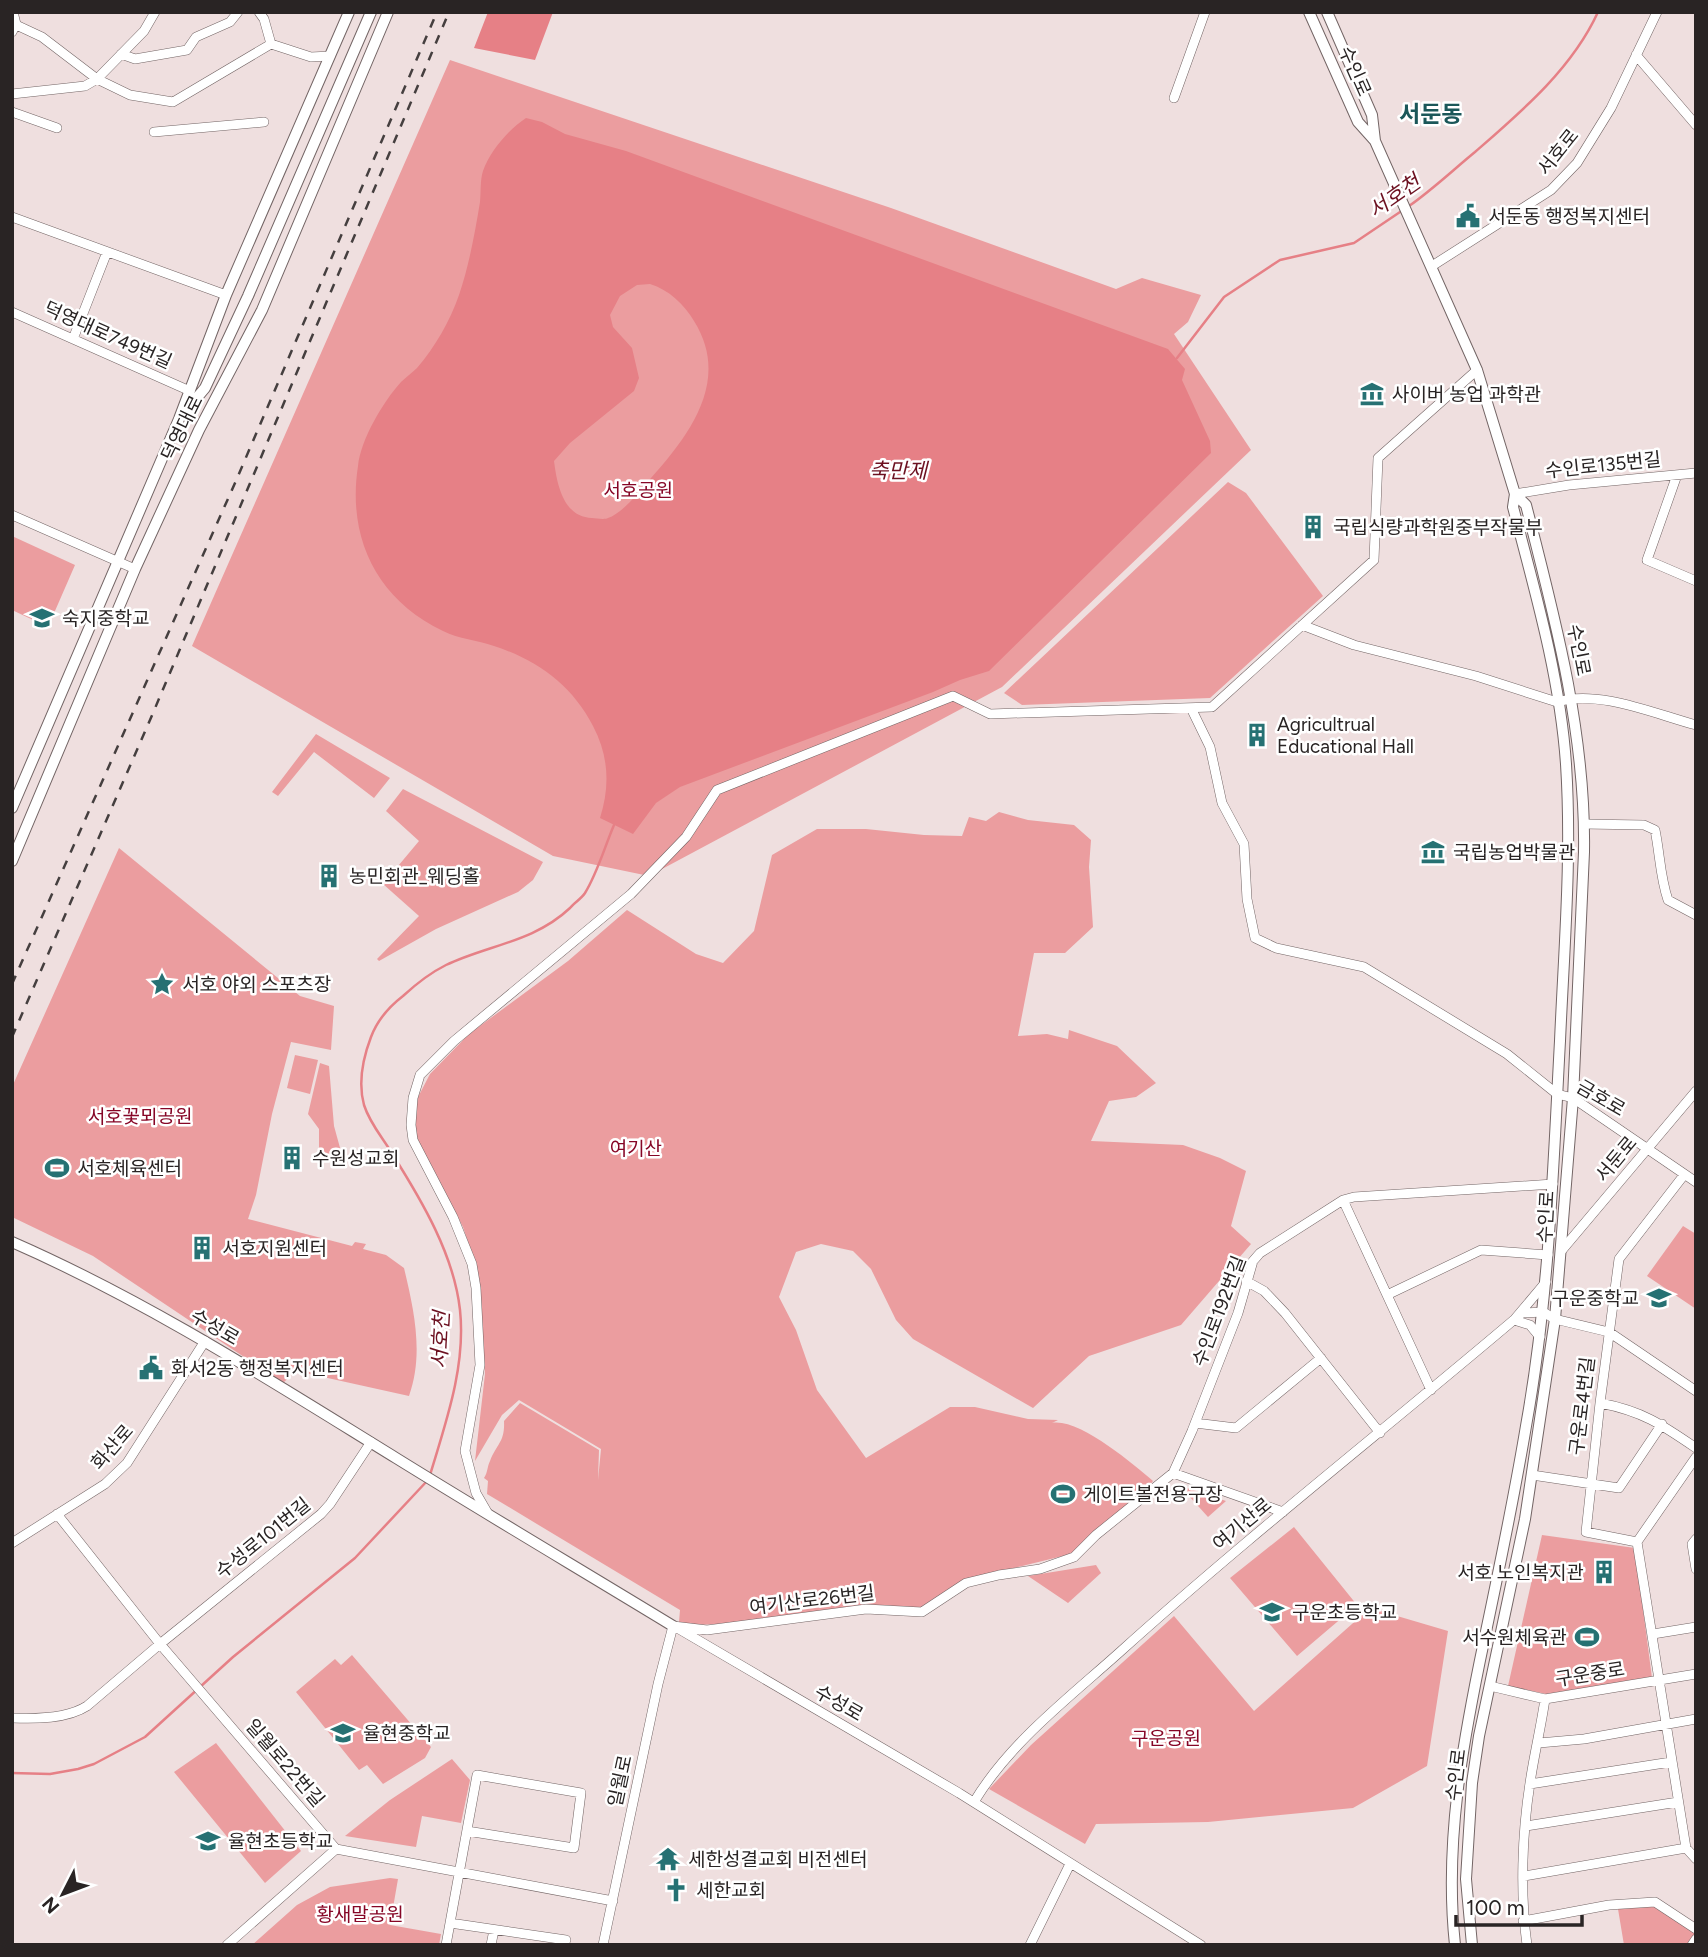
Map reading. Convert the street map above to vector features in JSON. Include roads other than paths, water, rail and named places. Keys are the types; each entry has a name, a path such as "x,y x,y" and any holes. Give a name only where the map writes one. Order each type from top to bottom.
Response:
{"main road":[{"name":"덕영대로","path":"12,808 179,419 226,295 349,12"},
{"name":"덕영대로","path":"205,388 248,296 371,12"},
{"name":"덕영대로","path":"12,861 135,569 198,430 262,310 388,12"},
{"name":"수인로","path":"1309,12 1358,122 1375,141"},
{"name":"수인로","path":"1327,12 1372,115 1375,141 1477,370 1515,494 1513,507 1540,607 1566,763 1569,841 1567,917 1546,1281 1526,1426 1458,1780 1452,1852 1451,1908 1455,1945"},
{"path":"179,419 205,388"},
{"path":"198,430 205,388"},
{"name":"수인로","path":"1472,1945 1466,1879 1467,1837 1474,1772 1532,1475 1555,1319 1562,1250 1573,1098 1584,824 1570,698 1561,645 1526,505 1515,494"},
{"name":"수성로","path":"12,1242 69,1267 205,1341 673,1626"}],"street":[{"path":"13,12 13,27 42,37 97,79 130,95 173,102 271,44 311,57 330,56"},
{"path":"12,94 85,86 97,79 144,31 155,12"},
{"path":"121,54 135,59 187,50 196,37 230,22 238,12"},
{"path":"259,12 264,19 271,44"},
{"path":"1174,98 1206,12"},
{"name":"서호로","path":"1432,266 1551,190 1577,163 1611,108 1657,12"},
{"path":"1636,55 1696,125"},
{"path":"12,112 57,128"},
{"path":"154,132 264,122"},
{"path":"12,217 226,295"},
{"path":"73,339 107,252"},
{"name":"덕영대로749번길","path":"12,312 190,391"},
{"path":"487,1513 476,1493 465,1451 480,1365 476,1288 468,1248 413,1140 413,1098 420,1074 462,1034 631,894 686,837 717,790 953,696 990,714 1212,707 1374,560 1378,458 1477,370"},
{"name":"수인로135번길","path":"1515,494 1569,485 1696,473"},
{"path":"1677,475 1647,560 1696,581"},
{"path":"12,515 135,569"},
{"path":"1302,625 1354,645 1476,676 1557,702 1592,696 1696,725"},
{"path":"1191,708 1210,747 1222,803 1244,844 1247,899 1255,938 1276,948 1364,967 1507,1054 1557,1094"},
{"path":"1584,824 1644,825 1655,830 1661,881 1668,900 1696,915"},
{"name":"서둔로","path":"1562,1250 1696,1091"},
{"name":"금호로","path":"1557,1094 1573,1098 1696,1182"},
{"name":"구운로4번길","path":"1637,1542 1586,1532 1609,1332 1619,1259 1684,1175"},
{"name":"수인로192번길","path":"1173,1473 1238,1313 1253,1261 1261,1253 1343,1200 1354,1197 1553,1184"},
{"path":"1343,1200 1432,1390"},
{"path":"1387,1295 1481,1250 1548,1255"},
{"path":"1540,1337 1530,1325 1514,1320 1546,1281"},
{"path":"1246,1282 1264,1291 1285,1313 1380,1433"},
{"path":"1543,1312 1555,1319 1609,1332 1696,1391"},
{"name":"여기산로","path":"974,1802 983,1787 1025,1738 1175,1602 1522,1313 1543,1312"},
{"name":"화산로","path":"12,1543 105,1484 127,1463 205,1341"},
{"path":"1195,1423 1236,1428 1321,1358"},
{"path":"1600,1403 1630,1408 1662,1424 1696,1448"},
{"name":"구운로4번길","path":"1591,1484 1619,1488 1662,1424"},
{"name":"수성로101번길","path":"12,1718 58,1715 82,1710 326,1509 371,1443"},
{"path":"1696,1457 1637,1542 1686,1848 1696,1859"},
{"path":"1173,1473 1283,1512"},
{"name":"여기산로26번길","path":"673,1626 707,1630 866,1609 922,1612 966,1583 1041,1569 1074,1557 1096,1535 1173,1473"},
{"path":"1532,1475 1591,1484"},
{"name":"일월로22번길","path":"57,1514 160,1644 337,1849"},
{"path":"1696,1539 1692,1544 1696,1569"},
{"name":"수성로","path":"673,1626 974,1802 1201,1945"},
{"name":"일월로","path":"603,1945 658,1684 673,1626"},
{"path":"1653,1634 1696,1627"},
{"name":"구운중로","path":"1490,1686 1545,1699 1696,1674"},
{"path":"1527,1945 1524,1921 1526,1826 1530,1784 1545,1699"},
{"path":"1539,1743 1584,1740 1696,1719"},
{"path":"1530,1784 1671,1762"},
{"path":"446,1945 477,1775 581,1793 574,1848 467,1831"},
{"path":"1526,1826 1678,1802"},
{"path":"1524,1876 1686,1848"},
{"path":"227,1945 337,1849 613,1900"},
{"path":"1030,1945 1070,1864"},
{"path":"1524,1921 1609,1905 1655,1902 1696,1929"},
{"path":"450,1923 535,1940 566,1940"},
{"path":"491,1945 494,1930"},
{"path":"1692,1945 1696,1940"}],"water":[{"path":"488,12 553,12 535,60 474,48"},
{"name":"축만제","path":"526,118 542,122 565,134 626,151 1168,349 1185,369 1182,380 1210,441 1211,453 989,671 680,787 656,803 633,834 600,818 605,795 605,760 593,726 575,698 552,676 525,659 494,646 443,631 400,602 371,563 362,541 357,517 358,466 363,444 387,400 424,360 451,314 463,284 471,249 483,171 495,148","holes":["650,284 670,294 686,309 704,343 708,364 707,385 701,405 692,425 666,461 626,506 606,519 582,516 574,512 563,498 554,461 570,443 634,391 639,378 632,348 613,327 610,315 620,296 637,285"]}],"waterway":[{"name":"서호천","path":"1409,206 1492,137 1544,88 1574,52 1598,12"},
{"name":"서호천","path":"1177,358 1224,297 1280,260 1354,243 1403,210"},
{"name":"서호천","path":"430,1475 457,1373 461,1331 457,1289 435,1229 415,1191 373,1125 364,1105 361,1079 366,1053 384,1014 423,979 462,958 526,936 570,908 589,885 614,825"},
{"name":"서호천","path":"12,1773 50,1774 78,1769 94,1764 145,1737 233,1657 355,1558 427,1481"}],"railway":[{"path":"12,984 235,483 437,12"},
{"path":"12,1037 153,713 449,12"}],"place":[{"name":"서둔동 행정복지센터","path":"1468,216"},
{"name":"사이버 농업 과학관","path":"1372,394"},
{"name":"국립식량과학원중부작물부","path":"1313,527"},
{"name":"숙지중학교","path":"42,618"},
{"name":"Agricultrual Educational Hall","path":"1257,735"},
{"name":"국립농업박물관","path":"1433,852"},
{"name":"농민회관_웨딩홀","path":"329,876"},
{"name":"서호 야외 스포츠장","path":"162,984"},
{"name":"수원성교회","path":"292,1158"},
{"name":"서호체육센터","path":"57,1168"},
{"name":"서호지원센터","path":"202,1248"},
{"name":"구운중학교","path":"1659,1298"},
{"name":"화서2동 행정복지센터","path":"151,1368"},
{"name":"게이트볼전용구장","path":"1063,1494"},
{"name":"서호 노인복지관","path":"1604,1572"},
{"name":"구운초등학교","path":"1272,1612"},
{"name":"서수원체육관","path":"1587,1637"},
{"name":"율현중학교","path":"343,1733"},
{"name":"율현초등학교","path":"208,1841"},
{"name":"세한성결교회 비전센터","path":"668,1859"},
{"name":"세한교회","path":"676,1890"}],"district":[{"name":"서둔동","path":"1431,114"}],"park label":[{"name":"서호공원","path":"638,490"},
{"name":"서호꽃뫼공원","path":"140,1116"},
{"name":"여기산","path":"636,1148"},
{"name":"구운공원","path":"1166,1738"},
{"name":"황새말공원","path":"360,1914"}]}
